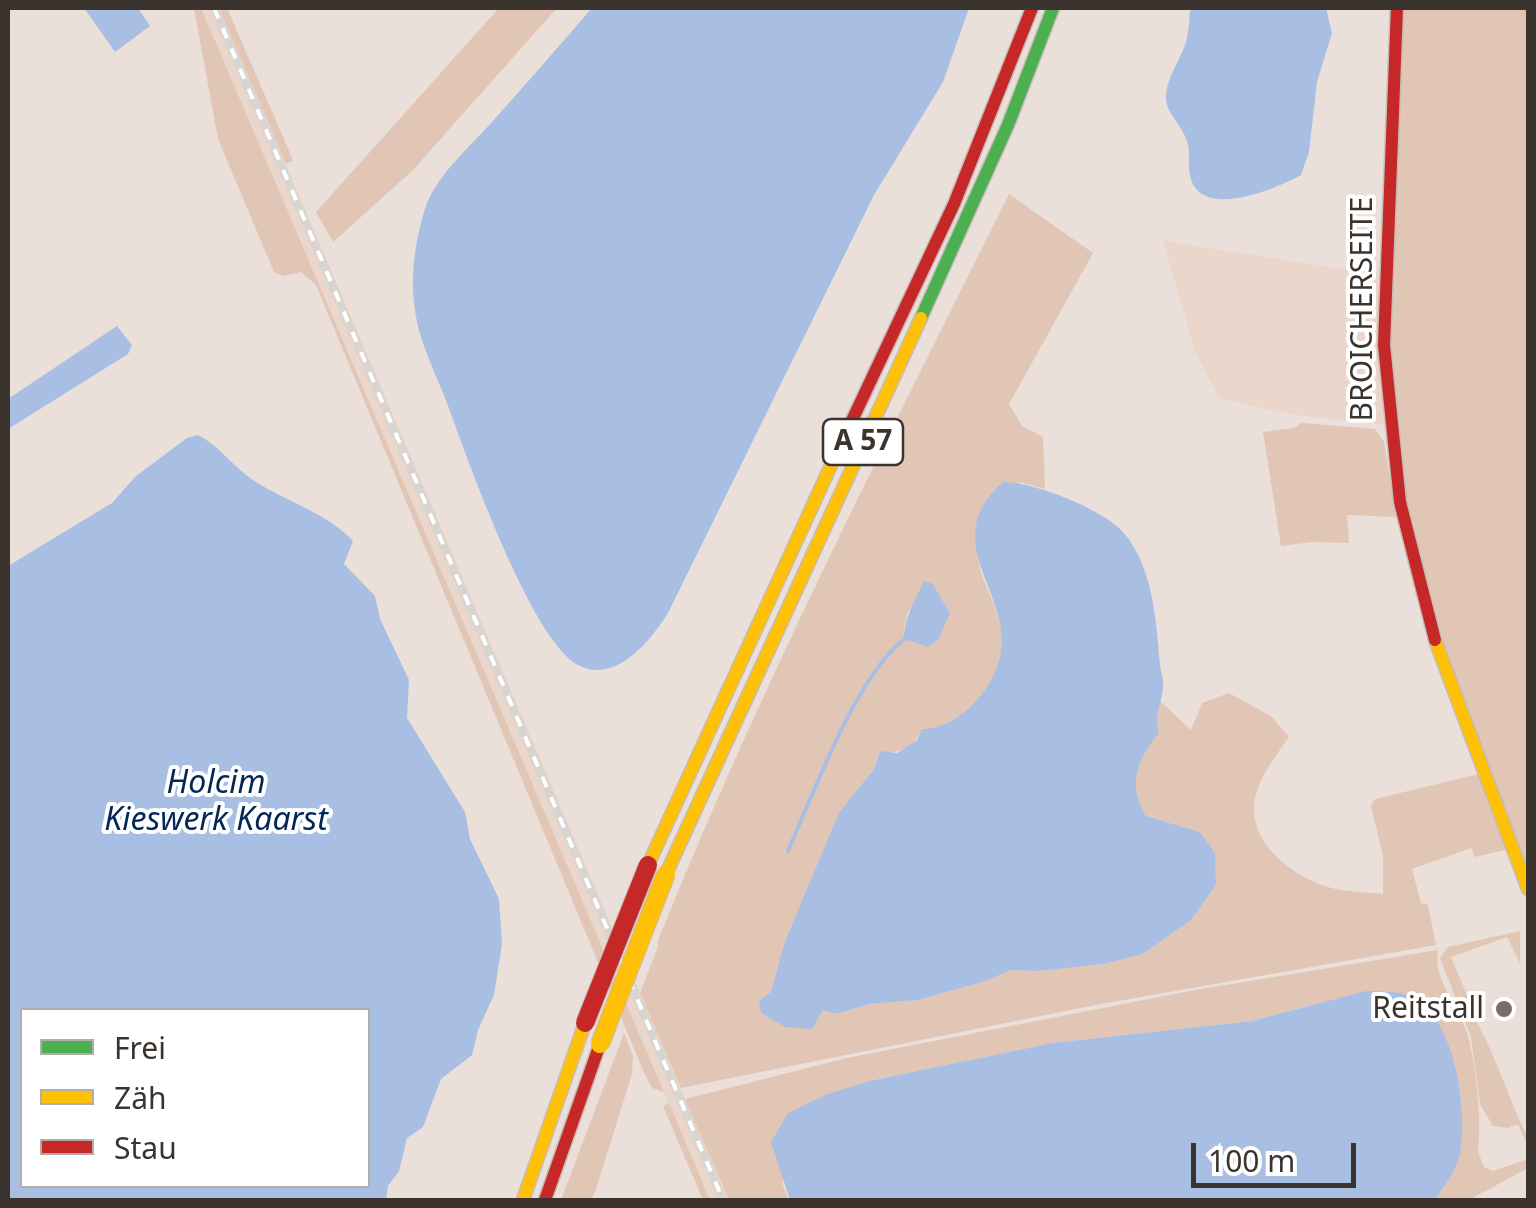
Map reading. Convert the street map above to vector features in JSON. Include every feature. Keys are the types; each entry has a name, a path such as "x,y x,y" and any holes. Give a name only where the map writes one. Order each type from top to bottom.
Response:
{"main road":[{"name":"A 57","path":"523,1200 585,1023 648,864 946,220 1032,8"},
{"name":"A 57","path":"545,1200 666,874 753,675 971,212 1053,8"},
{"name":"BROICHERSEITE","path":"1397,8 1384,344 1398,483 1429,624 1528,889"}],"shaded area":[{"path":"194,8 201,8 664,1092 652,1088 645,1075 316,285 301,272 283,276 274,272 218,139"},
{"path":"201,8 219,8 729,1200 710,1200"},
{"path":"219,8 227,8 293,160 286,164"},
{"path":"499,8 557,8 413,170 333,242 316,212"},
{"path":"1397,8 1528,8 1528,878 1439,638 1410,534 1387,380"},
{"path":"1009,194 1093,253 1009,404 1022,426 1043,437 1045,489 1020,482 976,543 982,576 1001,629 1003,643 997,671 975,702 957,717 922,729 905,748 879,752 784,944 771,993 817,1017 823,1010 836,1014 870,1004 918,1000 1011,970 1104,964 1143,954 1191,920 1216,885 1200,832 1146,816 1137,794 1140,763 1159,733 1155,714 1159,700 1191,730 1202,703 1229,693 1271,716 1289,737 1257,791 1256,824 1284,864 1313,881 1341,890 1383,894 1383,856 1371,806 1375,799 1479,774 1509,849 1475,857 1471,848 1412,869 1421,903 1428,905 1436,945 1101,1004 681,1088 640,993 657,943 781,659","holes":["933,584 950,613 903,633 908,612"]},
{"path":"1163,241 1386,276 1389,425 1294,415 1219,398 1195,351"},
{"path":"1302,423 1375,429 1384,442 1396,517 1347,515 1349,543 1281,546 1263,432 1294,428"},
{"path":"1520,931 1520,963 1507,937 1451,957 1470,1010 1528,1138 1528,1147 1518,1124 1508,1128 1493,1126 1480,1104 1471,1037 1440,958 1448,947"},
{"path":"1438,950 1439,972 1471,1049 1479,1109 1478,1152 1484,1167 1493,1171 1528,1159 1528,1168 1469,1200 1434,1200 1458,1151 1462,1124 1456,1071 1447,1045 1417,999 1365,991 1252,1021 1052,1043 869,1081 782,1183 789,1200 729,1200 685,1099 847,1058 1195,990"},
{"path":"624,1033 633,1056 632,1074 596,1189 591,1200 561,1200"},
{"path":"669,1103 710,1200 703,1200 663,1106"}],"water":[{"path":"84,8 138,8 150,26 115,52"},
{"path":"592,8 969,8 943,82 874,195 668,613 631,657 606,669 592,670 578,665 560,649 521,586 424,346 413,286 421,224 435,187"},
{"path":"1326,8 1332,33 1317,82 1309,152 1301,175 1242,197 1210,198 1198,191 1191,179 1187,141 1166,100 1170,78 1186,42 1190,11"},
{"path":"117,326 132,345 128,354 8,429 8,399"},
{"name":"Holcim Kieswerk Kaarst","path":"198,435 253,480 331,522 353,541 344,564 375,596 380,619 409,680 407,718 465,812 470,839 499,899 502,944 494,995 472,1055 441,1079 423,1127 407,1138 399,1171 388,1186 386,1200 8,1200 8,566 112,503 136,476 187,438"},
{"path":"1003,482 1034,487 1089,508 1119,528 1137,552 1152,599 1163,685 1159,733 1140,763 1137,794 1146,816 1200,832 1215,853 1216,885 1191,920 1143,954 1104,964 1011,970 918,1000 870,1004 836,1014 823,1010 812,1029 785,1027 761,1013 759,1001 771,992 784,944 839,813 873,770 880,751 897,753 917,740 922,729 957,717 975,702 996,671 1002,641 998,613 979,561 975,535 981,509"},
{"path":"924,581 933,584 950,613 938,640 928,647 904,639 908,616"},
{"path":"1365,991 1399,993 1418,1000 1442,1029 1450,1049 1460,1093 1462,1135 1456,1166 1434,1200 790,1200 771,1142 788,1113 825,1095 869,1081 1052,1043 1252,1021"}],"waterway":[{"path":"788,851 853,707 886,657 904,639"}],"railway":[{"path":"214,8 723,1200"}],"traffic: fast":[{"path":"921,318 1008,125 1053,8"}],"traffic: slow":[{"path":"666,874 921,318"},
{"path":"648,865 839,448"},
{"path":"1435,640 1528,889"},
{"path":"600,1044 666,874"},
{"path":"523,1200 585,1023"}],"traffic: jam":[{"path":"839,448 954,204 1032,8"},
{"path":"1397,8 1384,345 1400,502 1435,640"},
{"path":"585,1023 648,865"},
{"path":"545,1200 600,1044"}],"place":[{"name":"Reitstall","path":"1504,1009"}]}
